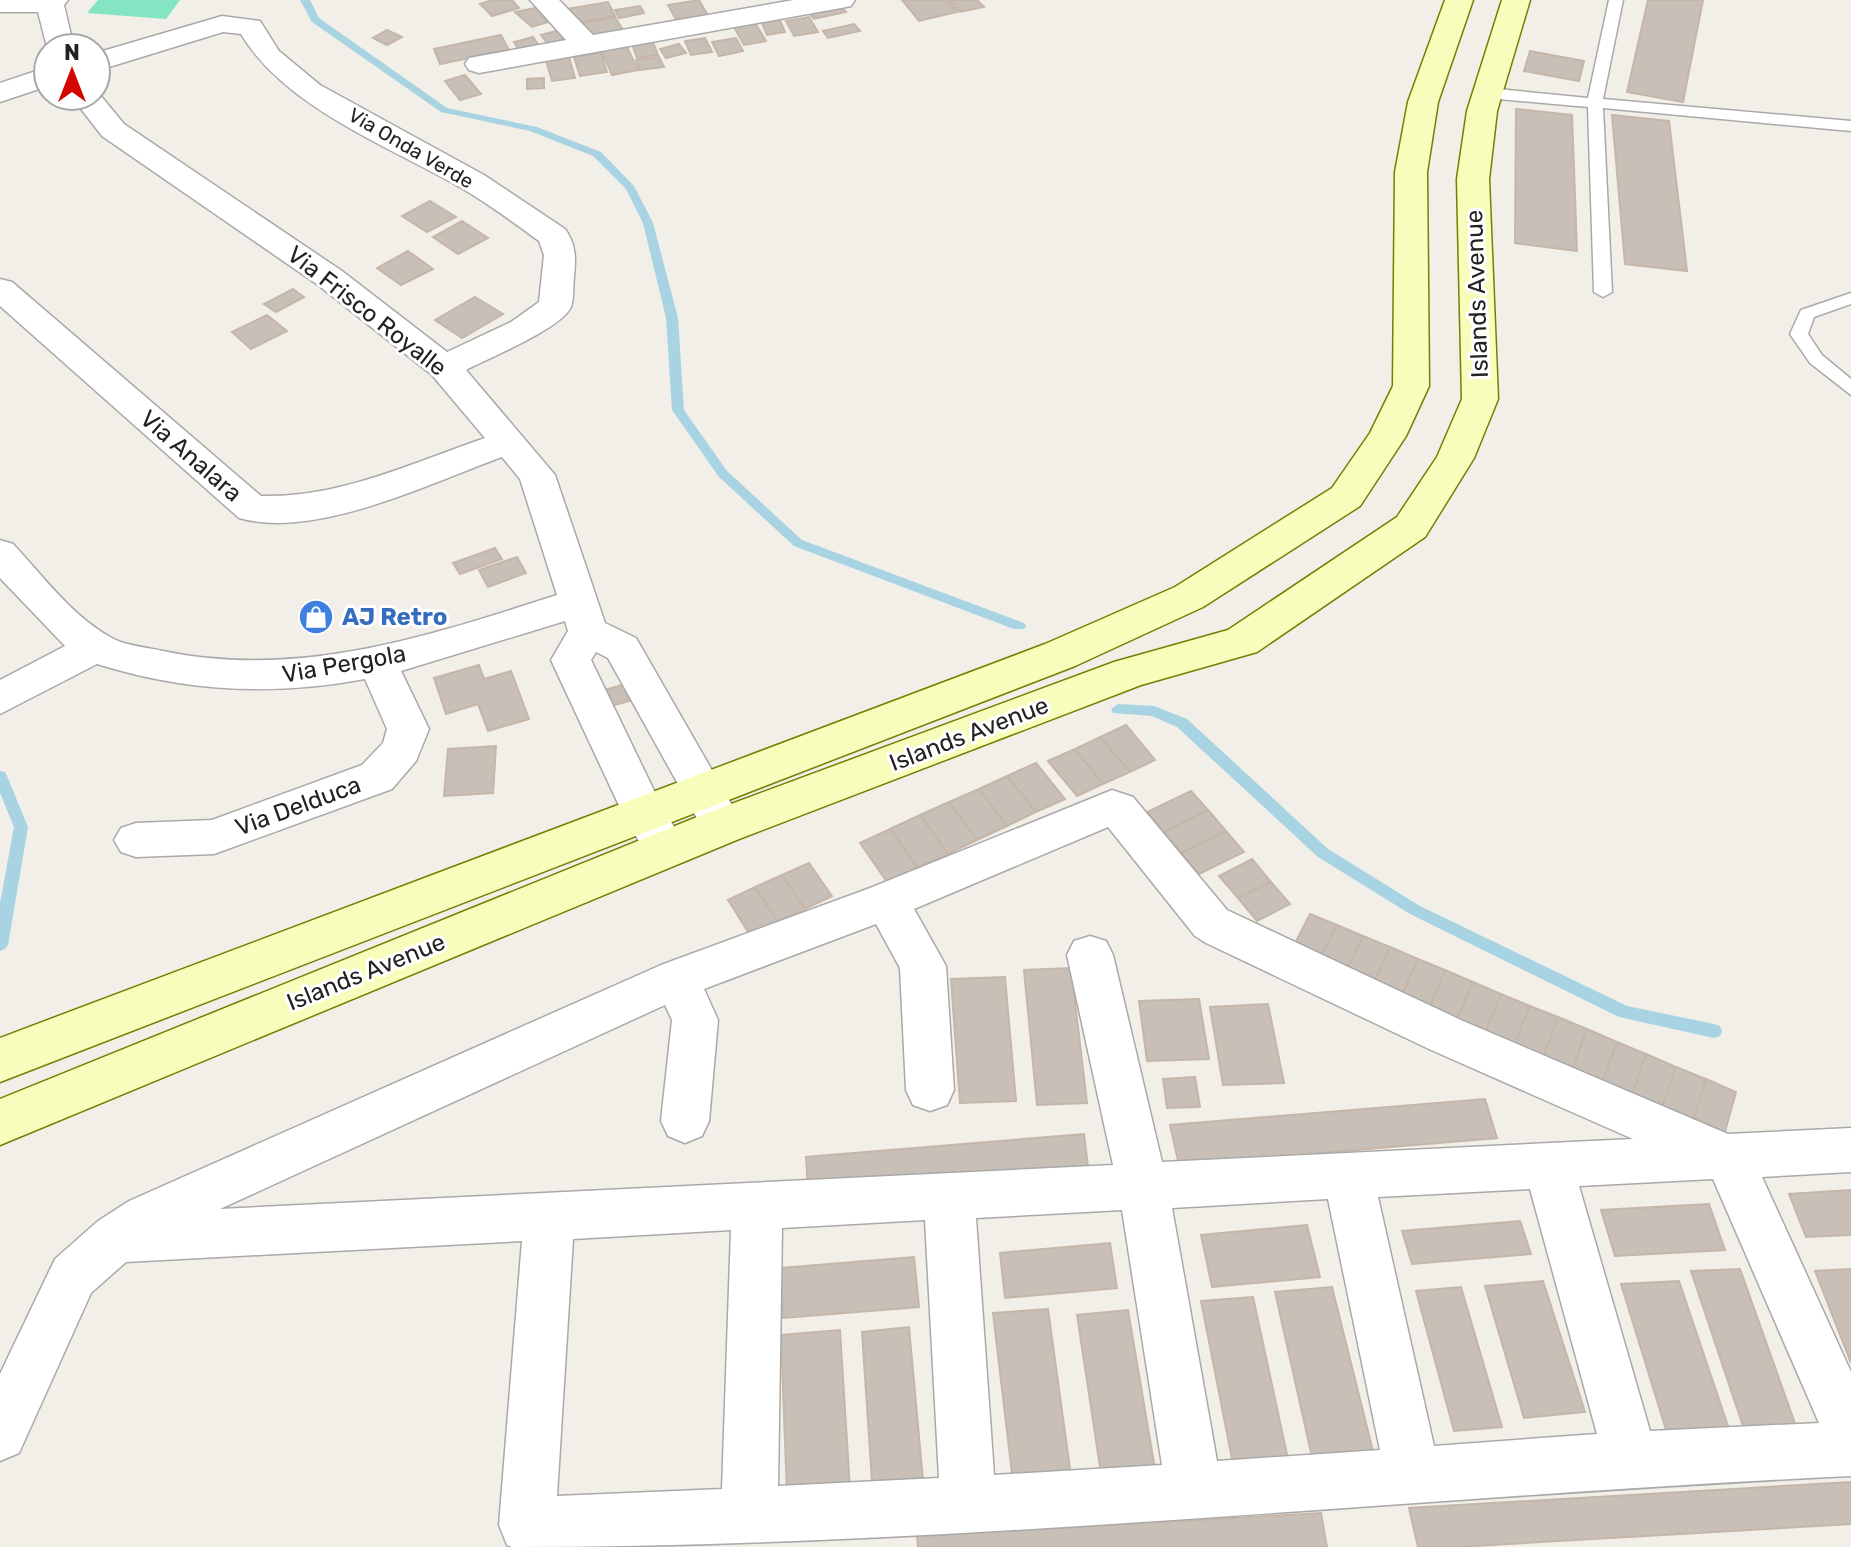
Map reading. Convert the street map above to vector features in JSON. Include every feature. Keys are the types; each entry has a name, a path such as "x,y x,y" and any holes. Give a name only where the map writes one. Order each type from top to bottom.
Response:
{"street":[{"path":"544,0 586,45"},
{"path":"479,64 586,45 714,11 841,0"},
{"name":"Islands Avenue","path":"0,1122 666,850 713,810 1189,597 1346,497 1387,436 1411,386 1411,172 1423,102 1459,0"},
{"name":"Islands Avenue","path":"0,1060 644,814 713,810 1129,673 1242,641 1411,527 1455,458 1480,399 1473,179 1487,93 1516,0"},
{"path":"0,4 52,1 57,32"},
{"name":"Via Onda Verde","path":"112,57 222,24 250,27 257,32 268,56 310,91 473,182 554,236 560,255 555,306 523,329 444,367"},
{"path":"0,93 32,82"},
{"name":"Via Frisco Royalle","path":"99,112 113,130 330,278 444,367 537,475 584,617"},
{"name":"Via Analara","path":"0,289 252,509 291,511 351,496 509,442"},
{"name":"Via Pergola","path":"0,553 48,606 95,647 173,671 233,678 290,678 378,663 584,617"},
{"path":"666,850 644,814 571,660 584,617 622,648 713,810"},
{"path":"0,699 95,647"},
{"name":"Via Delduca","path":"136,840 214,837 377,777 401,750 408,729 378,663"},
{"path":"0,1434 73,1276 116,1238 147,1218 677,979 886,901 1106,807 1118,809 1211,923 1222,930 1446,1035 1728,1157 1851,1433"},
{"path":"886,901 923,966 930,1090"},
{"path":"1090,955 1143,1186 1194,1489"},
{"path":"677,979 695,1020 685,1121"},
{"path":"116,1238 1851,1150"},
{"path":"1548,1166 1631,1459"},
{"path":"1348,1175 1413,1476"},
{"path":"949,1195 968,1502"},
{"path":"749,1516 757,1206"},
{"path":"549,1216 527,1525 749,1516 1413,1476 1631,1459 1851,1449"}],"lane":[{"path":"1603,292 1595,102 1616,0"},
{"path":"1487,93 1851,126"},
{"path":"1851,298 1807,314 1799,334 1816,359 1851,389"}],"green space":[{"path":"98,0 180,0 166,19 87,13"}],"building":[{"path":"492,0 512,0 519,8 492,16 480,4"},
{"path":"699,0 710,19 679,25 668,5"},
{"path":"902,0 946,0 957,12 919,21"},
{"path":"949,0 977,0 984,7 960,12"},
{"path":"1648,0 1703,0 1683,102 1627,92"},
{"path":"608,2 615,16 568,24 561,10"},
{"path":"544,6 550,13 541,16 548,22 532,27 515,12"},
{"path":"640,6 644,13 619,18 615,10"},
{"path":"841,6 846,12 814,19 809,13"},
{"path":"778,16 785,32 767,35 760,18"},
{"path":"615,17 626,35 588,42 578,24"},
{"path":"809,17 818,32 794,36 786,21"},
{"path":"755,23 766,41 744,45 734,27"},
{"path":"854,24 860,31 828,38 823,31"},
{"path":"563,29 575,43 552,49 541,35"},
{"path":"387,30 402,37 387,45 373,38"},
{"path":"501,35 509,50 440,64 434,49"},
{"path":"533,37 542,50 522,55 514,42"},
{"path":"651,38 658,55 637,58 631,41"},
{"path":"705,38 712,52 691,55 685,41"},
{"path":"736,38 743,51 719,56 712,42"},
{"path":"625,43 638,70 612,75 600,47"},
{"path":"679,44 686,53 666,58 660,49"},
{"path":"1530,51 1584,61 1579,81 1524,71"},
{"path":"601,53 607,72 580,76 574,57"},
{"path":"569,57 575,78 552,81 546,60"},
{"path":"659,57 664,67 640,70 636,60"},
{"path":"465,75 481,94 460,100 445,81"},
{"path":"544,78 544,88 527,89 527,79"},
{"path":"1516,109 1572,115 1577,251 1515,243"},
{"path":"1612,115 1669,121 1687,271 1625,264"},
{"path":"430,201 456,217 427,232 402,216"},
{"path":"462,221 488,238 458,254 433,237"},
{"path":"408,251 433,269 401,285 377,268"},
{"path":"293,289 304,297 276,312 264,304"},
{"path":"475,297 503,314 462,338 435,320"},
{"path":"267,315 287,331 251,349 232,332"},
{"path":"495,548 502,559 460,574 453,563"},
{"path":"517,557 526,573 488,587 479,570"},
{"path":"479,665 484,679 511,671 529,719 488,731 478,704 446,714 434,678"},
{"path":"629,683 636,699 607,707 601,691"},
{"path":"1126,725 1155,760 1130,772 1100,737"},
{"path":"1100,737 1130,772 1103,784 1075,749"},
{"path":"496,746 493,793 444,796 448,749"},
{"path":"1075,749 1103,784 1077,796 1048,761"},
{"path":"1036,763 1065,799 1036,812 1007,776"},
{"path":"1007,776 1036,812 1007,826 979,789"},
{"path":"979,789 1007,826 977,840 949,802"},
{"path":"1191,791 1208,810 1164,832 1147,812"},
{"path":"949,802 977,840 948,854 920,815"},
{"path":"1208,810 1226,831 1181,853 1164,832"},
{"path":"920,815 948,854 918,868 890,829"},
{"path":"890,829 918,868 887,882 860,843"},
{"path":"1226,831 1244,852 1199,874 1181,853"},
{"path":"1252,859 1271,882 1238,898 1219,876"},
{"path":"809,863 832,896 805,909 782,875"},
{"path":"782,875 805,909 778,922 755,887"},
{"path":"1271,882 1290,904 1257,921 1238,898"},
{"path":"755,887 778,922 750,935 728,900"},
{"path":"1310,914 1337,925 1318,962 1291,951"},
{"path":"1337,925 1363,936 1345,974 1318,962"},
{"path":"1363,936 1390,947 1373,985 1345,974"},
{"path":"1390,947 1418,959 1401,997 1373,985"},
{"path":"1418,959 1445,970 1429,1009 1401,997"},
{"path":"1071,968 1087,1103 1037,1105 1024,970"},
{"path":"1445,970 1473,982 1457,1020 1429,1009"},
{"path":"1005,977 1016,1101 960,1103 951,979"},
{"path":"1473,982 1501,994 1485,1033 1457,1020"},
{"path":"1501,994 1530,1006 1514,1045 1485,1033"},
{"path":"1199,999 1209,1059 1147,1061 1139,1001"},
{"path":"1268,1004 1284,1083 1223,1085 1210,1007"},
{"path":"1530,1006 1558,1017 1543,1058 1514,1045"},
{"path":"1558,1017 1587,1029 1572,1070 1543,1058"},
{"path":"1587,1029 1617,1042 1602,1083 1572,1070"},
{"path":"1617,1042 1646,1054 1632,1095 1602,1083"},
{"path":"1646,1054 1676,1067 1662,1108 1632,1095"},
{"path":"1676,1067 1706,1079 1693,1121 1662,1108"},
{"path":"1195,1077 1200,1107 1167,1108 1163,1079"},
{"path":"1706,1079 1736,1092 1724,1135 1693,1121"},
{"path":"1485,1099 1497,1138 1179,1165 1170,1125"},
{"path":"1084,1134 1088,1167 808,1190 806,1157"},
{"path":"1851,1190 1851,1235 1806,1237 1789,1194"},
{"path":"1709,1204 1725,1250 1615,1256 1601,1210"},
{"path":"1520,1221 1531,1254 1412,1264 1402,1231"},
{"path":"1307,1225 1320,1277 1212,1287 1201,1235"},
{"path":"1110,1243 1117,1288 1005,1298 1000,1253"},
{"path":"914,1257 919,1307 783,1318 781,1268"},
{"path":"1740,1269 1797,1429 1745,1432 1691,1271"},
{"path":"1851,1269 1851,1363 1815,1271"},
{"path":"1543,1281 1585,1412 1524,1418 1485,1286"},
{"path":"1679,1281 1729,1429 1667,1433 1621,1284"},
{"path":"1332,1287 1373,1451 1312,1457 1275,1292"},
{"path":"1461,1287 1502,1427 1454,1431 1416,1291"},
{"path":"1253,1297 1288,1459 1233,1464 1201,1301"},
{"path":"1048,1309 1071,1476 1013,1482 993,1313"},
{"path":"1128,1310 1156,1475 1102,1480 1077,1315"},
{"path":"909,1327 924,1491 873,1496 862,1332"},
{"path":"840,1330 850,1489 787,1494 781,1335"},
{"path":"1851,1482 1851,1524 1418,1547 1409,1508"},
{"path":"1321,1513 1327,1547 918,1547 917,1536"}],"waterway":[{"path":"305,0 315,20 444,110 533,129 597,154 630,188 648,223 672,318 678,410 723,474 798,543 1019,626"},
{"path":"1118,709 1154,711 1182,723 1323,853 1415,910 1624,1012 1714,1031"},
{"path":"0,776 21,827 0,945"}],"place":[{"name":"AJ Retro","path":"316,617"}]}
